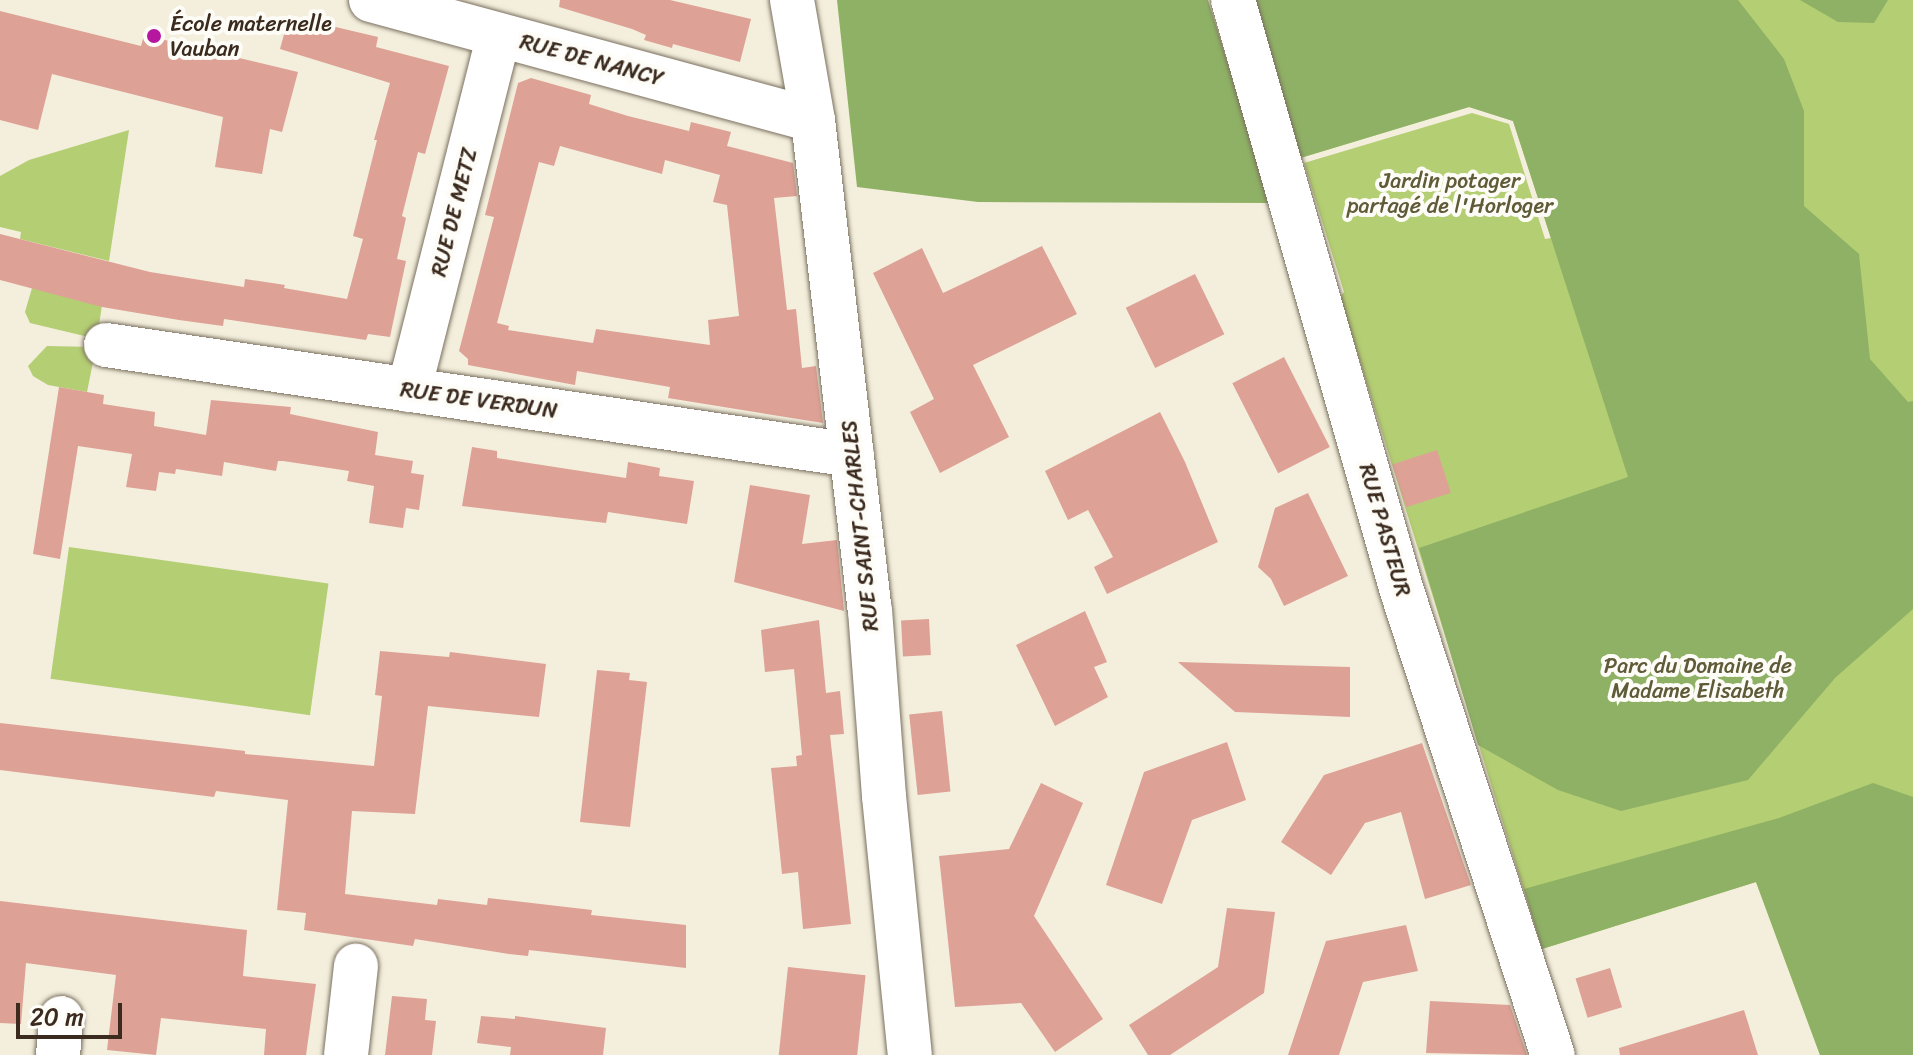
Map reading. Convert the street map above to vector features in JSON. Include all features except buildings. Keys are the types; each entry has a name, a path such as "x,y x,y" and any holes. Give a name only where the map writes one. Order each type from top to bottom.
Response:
{"street":[{"name":"RUE DE NANCY","path":"371,0 813,120"},
{"name":"RUE SAINT-CHARLES","path":"792,0 813,120 870,610 884,796 910,1055"},
{"name":"RUE PASTEUR","path":"1233,0 1401,588 1553,1055"},
{"name":"RUE DE METZ","path":"409,390 499,35"},
{"name":"RUE DE VERDUN","path":"106,345 852,455"},
{"path":"346,1055 356,966"}],"green space":[{"path":"837,0 1208,0 1272,203 978,202 857,187"},
{"name":"Parc du Domaine de Madame Elisabeth","path":"1248,0 1913,0 1913,1055 1820,1055 1756,882 1542,949 1340,297 1344,292 1304,163 1472,113 1509,124 1545,239 1551,238 1513,121 1469,107 1297,159"},
{"name":"Parc du Domaine de Madame Elisabeth","path":"1248,0 1738,0 1784,59 1804,111 1804,206 1859,254 1870,359 1908,402 1913,401 1913,609 1835,678 1748,780 1621,811 1558,790 1478,745 1419,548 1628,477 1513,121 1469,107 1297,159"},
{"path":"1800,0 1888,0 1874,23 1838,22"},
{"path":"129,130 109,261 20,239 21,232 0,227 0,176 29,160"},
{"path":"32,288 102,305 97,339 30,323 25,312"},
{"path":"47,346 96,347 87,392 48,385 33,376 28,366"},
{"path":"69,547 328,583 310,715 50,679"},
{"path":"1873,783 1913,797 1913,1055 1820,1055 1756,882 1542,949 1524,889 1779,818"}],"place":[{"name":"École maternelle Vauban","path":"154,36"}],"park label":[{"name":"Jardin potager partagé de l'Horloger","path":"1450,192"}]}
